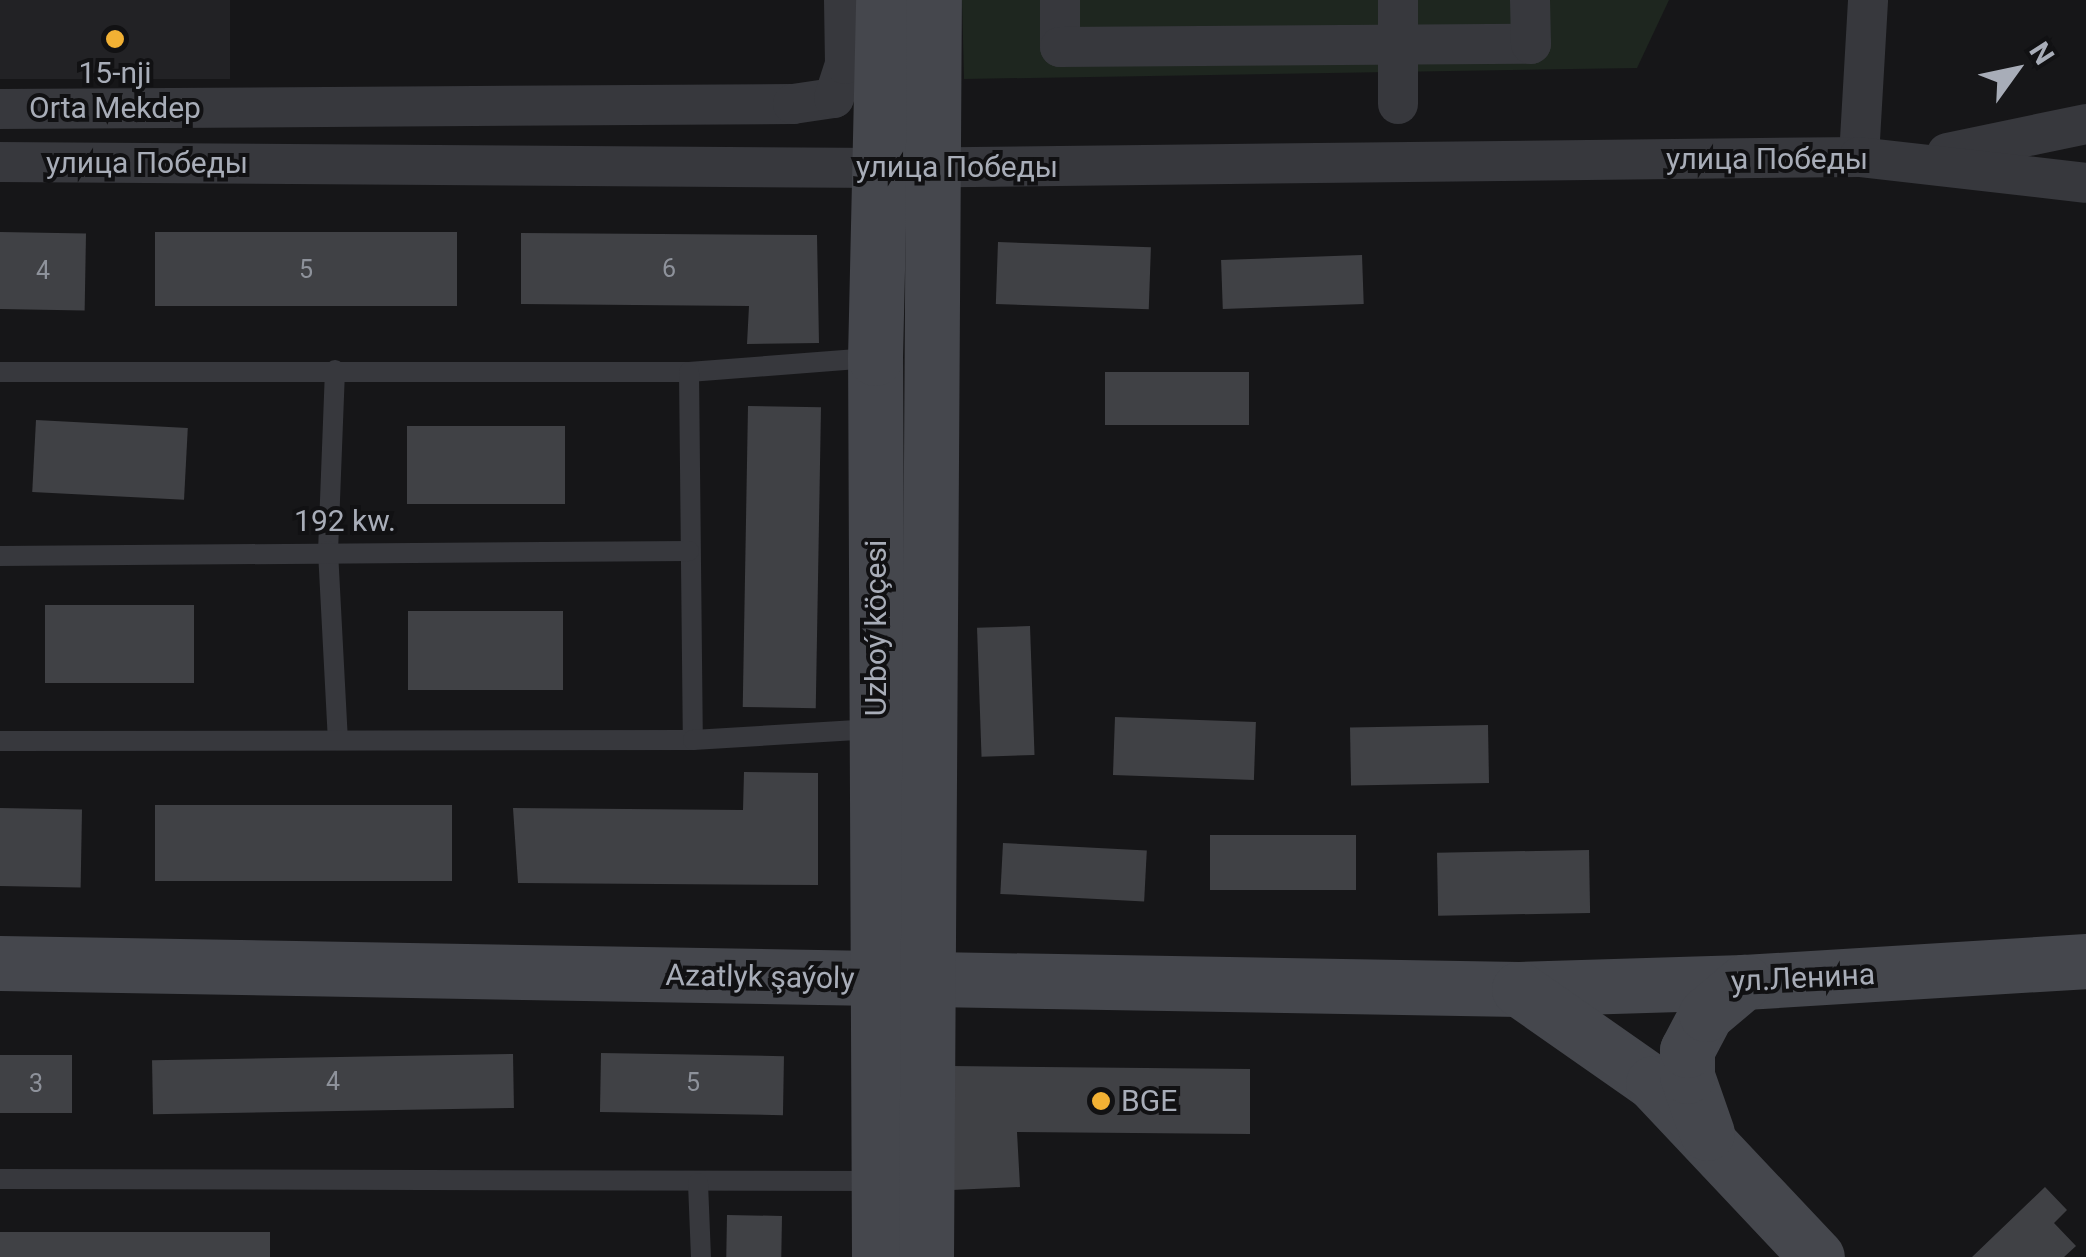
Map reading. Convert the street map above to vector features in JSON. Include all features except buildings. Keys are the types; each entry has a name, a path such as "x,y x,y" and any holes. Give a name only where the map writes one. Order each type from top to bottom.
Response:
{"street":[{"path":"0,110 793,104 834,98 845,64 844,0"},
{"name":"Uzboý köçesi","path":"879,1257 880,1181 902,979 908,168 883,0"},
{"name":"Uzboý köçesi","path":"926,1257 876,729 875,358 934,0"},
{"path":"1060,0 1060,47 1530,44 1530,0"},
{"path":"1398,0 1398,104"},
{"path":"1859,157 1868,0"},
{"path":"1914,160 2086,124"},
{"name":"улица Победы","path":"0,162 908,168 1859,157 1914,160"},
{"path":"1914,160 2086,184"},
{"name":"ул.Ленина","path":"1519,989 1744,982 2086,961"},
{"name":"Azatlyk şaýoly","path":"0,963 1519,989"},
{"path":"1709,1140 1687,1076 1687,1050 1706,1014 1744,982"},
{"path":"1519,989 1642,1074 1817,1257"}],"lane":[{"path":"0,372 689,372 875,358"},
{"path":"334,370 328,551 338,740"},
{"path":"689,372 693,740"},
{"name":"192 kw.","path":"0,556 690,551"},
{"path":"0,740 693,740 876,729"},
{"path":"0,1179 880,1181"},
{"path":"698,1183 700,1257"}],"shaded area":[{"name":"15-nji Orta Mekdep","path":"0,0 230,0 230,79 0,79"},
{"path":"962,0 1669,0 1637,68 964,79"}],"place":[{"name":"15-nji Orta Mekdep","path":"115,39"},
{"name":"BGE","path":"1101,1101"}]}
